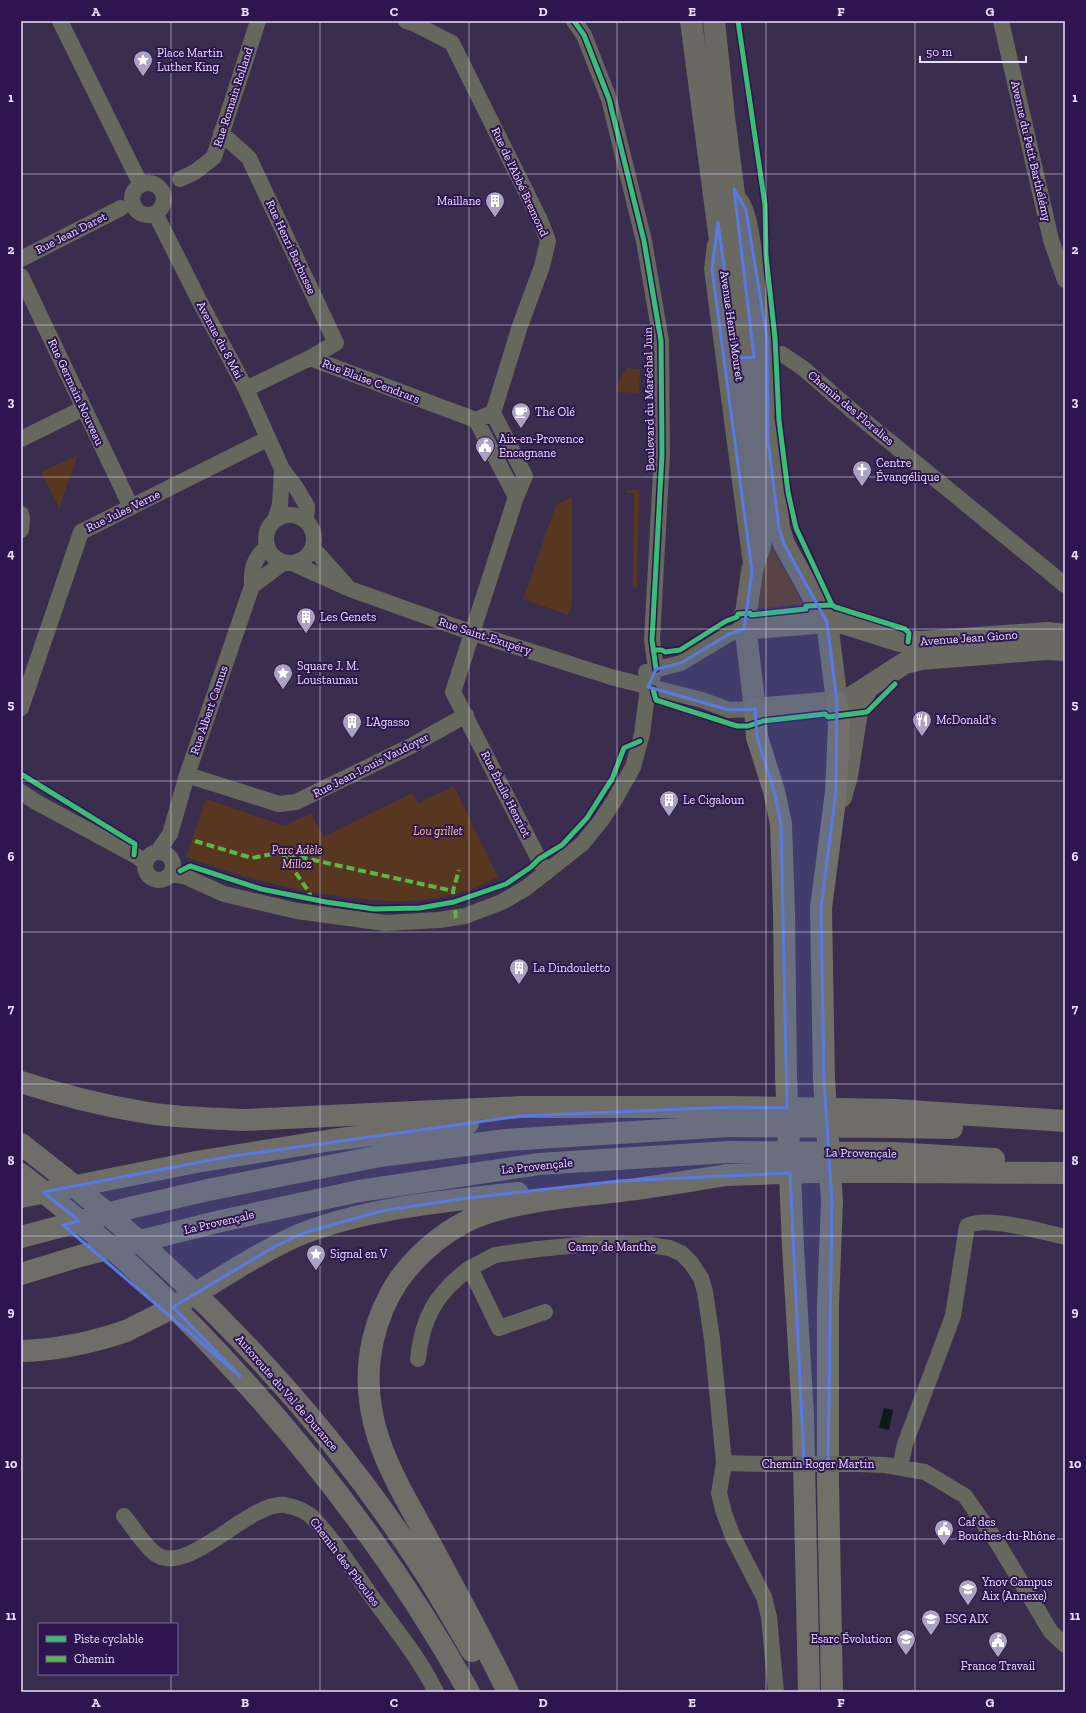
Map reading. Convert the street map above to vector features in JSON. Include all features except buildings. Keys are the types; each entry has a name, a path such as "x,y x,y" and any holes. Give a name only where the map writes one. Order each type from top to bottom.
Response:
{"highway":[{"path":"832,1692 828,1482 828,1305 832,1201 824,1080 821,908 836,785 839,726 837,702"},
{"path":"755,709 757,736 774,791 781,824 784,912 786,1076 793,1247 803,1415 809,1692"},
{"path":"21,1082 84,1100 143,1112 198,1118 243,1120 523,1108 730,1116"},
{"path":"21,1197 196,1162 332,1140 521,1116 730,1116 1065,1121"},
{"path":"21,1237 126,1208 380,1156 490,1142 730,1116"},
{"path":"894,1119 1065,1130"},
{"name":"Autoroute du Val de Durance","path":"21,1144 85,1194 172,1271 231,1329 290,1395 326,1437 377,1503 426,1575 496,1692"},
{"name":"La Provençale","path":"21,1274 80,1256 221,1221 359,1191 539,1164 728,1152 893,1163 1065,1163"},
{"path":"21,1351 56,1349 88,1343 126,1331 168,1310 237,1268 274,1247 303,1233 330,1224 382,1211 619,1181 814,1172 893,1163 1065,1173"},
{"name":"Autoroute du Val de Durance","path":"21,1174 77,1218 136,1271 189,1322 240,1376 272,1413 324,1476 374,1544 419,1610 468,1692"},
{"path":"508,1692 478,1632 400,1489 380,1443 372,1416 368,1393 367,1372 376,1328 383,1307 403,1274 426,1249 468,1220 486,1213 536,1201 619,1191 727,1175"},
{"path":"21,1190 124,1275 240,1376"}],"main road":[{"name":"Avenue Henri Mouret","path":"691,21 718,223 753,357 761,512 760,541 752,571 746,613 744,616 744,629 755,709"},
{"name":"Avenue Henri Mouret","path":"714,21 756,383 768,441 779,528 784,544 827,622"},
{"name":"Avenue Jean Giono","path":"744,629 827,622 843,624 900,641 921,642 1048,633 1065,635"},
{"path":"827,622 837,702"},
{"name":"Avenue Jean Giono","path":"755,709 837,702 852,697 887,673 905,663 921,659 1039,649 1065,650"},
{"path":"831,827 847,776 858,705 868,687"}],"street":[{"name":"Avenue du 8 Mai","path":"60,21 141,184 154,184 161,190 163,195 162,205 155,213 246,389 267,439 282,469 295,486 307,506 306,519"},
{"name":"Rue Romain Rolland","path":"180,180 195,172 214,157 258,21"},
{"name":"Boulevard du Maréchal Juin","path":"574,21 584,34 609,99 644,241 661,341 662,454 652,640 656,669"},
{"name":"Avenue du Petit Barthélémy","path":"1001,21 1058,242 1065,280"},
{"name":"Rue de l'Abbé Bremond","path":"413,22 452,42 540,220 548,241 542,266 520,326 493,413"},
{"name":"Rue Henri Barbusse","path":"221,133 249,158 336,344 310,358"},
{"name":"Rue Jean Daret","path":"21,258 121,208"},
{"path":"718,223 712,269 752,571"},
{"name":"Rue Germain Nouveau","path":"21,276 131,507"},
{"name":"Chemin des Floralies","path":"753,357 782,354 804,369 856,414 1065,584"},
{"name":"Rue Blaise Cendrars","path":"246,389 310,358 476,420"},
{"path":"21,439 84,408"},
{"path":"466,715 453,692 516,497 525,476 493,413 476,420 516,497"},
{"name":"Rue Jules Verne","path":"21,708 81,532 267,439"},
{"name":"Avenue du 8 Mai","path":"275,520 280,505 282,469"},
{"path":"21,514 21,530"},
{"path":"252,586 288,563 306,558 313,548 315,540 314,531 306,519 298,515 290,514 275,520 269,526 267,533 267,547 271,554 278,560 288,563"},
{"name":"Rue Albert Camus","path":"172,864 170,834 187,775 252,586 251,574 258,554 267,547"},
{"name":"Rue Saint-Exupéry","path":"313,548 350,589"},
{"name":"Rue Saint-Exupéry","path":"288,563 350,589 473,633 621,680 702,700 729,710 755,709"},
{"path":"621,680 681,663 729,634 744,629"},
{"path":"172,864 167,878 162,880 151,878 145,869 145,863 152,853 172,864 224,894 297,911 391,923 439,920 466,916 502,902 526,888 582,844 600,822 633,767 646,714 648,687 656,669"},
{"name":"Rue Jean-Louis Vaudoyer","path":"187,775 279,804 296,802 411,746 466,715"},
{"name":"Rue Émile Henriot","path":"466,715 546,873"},
{"path":"21,792 36,802 138,857 145,863"},
{"path":"900,1467 905,1444 953,1316 967,1226 972,1223 1005,1224 1065,1237"},
{"name":"Camp de Manthe","path":"418,1359 420,1344 430,1310 446,1289 470,1268 495,1255 590,1244 651,1245 669,1248 681,1253 691,1263 701,1278 705,1292 713,1346 724,1463"},
{"path":"470,1268 499,1328 544,1312"},
{"path":"724,1463 719,1493 724,1513 733,1537 764,1597 769,1617 776,1692"},
{"name":"Chemin Roger Martin","path":"724,1463 879,1464 925,1472 965,1496 997,1542 1051,1632 1065,1645"},
{"name":"Chemin des Piboules","path":"124,1516 147,1545 158,1555 174,1559 196,1551 258,1513 278,1505 295,1507 311,1516 337,1547 415,1654 436,1692"}],"highlighted area":[{"path":"734,189 746,210 767,338 768,441 779,528 784,544 827,622 837,702 836,792 821,908 824,1080 832,1201 828,1464 804,1464 790,1173 619,1181 460,1199 382,1211 303,1233 274,1247 173,1307 240,1376 63,1225 79,1221 43,1192 232,1156 521,1116 730,1107 787,1108 781,824 774,791 757,737 755,709 729,710 648,687 656,669 681,663 729,634 744,629 752,571 712,269 718,223 737,358 754,357"}],"green space":[{"path":"626,368 640,369 639,393 616,392 616,387"},
{"path":"78,455 59,508 41,472"},
{"path":"628,490 639,490 637,588 633,587 634,493 625,493"},
{"path":"572,497 572,604 568,615 523,599 556,505"},
{"path":"771,542 774,551 803,604 752,609"},
{"name":"Parc Adèle Milloz","path":"454,786 498,877 459,893 426,900 407,901 360,899 337,896 315,893 272,883 186,857 206,799 285,826 311,813 323,837 412,793 418,803"}],"shaded area":[{"path":"884,1408 893,1410 889,1430 879,1428"}],"marked path":[{"path":"195,841 252,858 282,853 453,891"},
{"path":"282,853 309,892 311,898"},
{"path":"456,918 453,891 459,870"}],"cycle path":[{"path":"574,21 584,35 609,99 644,241 661,341 662,454 652,640 656,669"},
{"path":"738,21 765,205 766,255 775,338 779,420 788,492 796,528 832,605 905,629 909,633 908,642"},
{"path":"653,650 662,650 665,652 680,650 726,621 737,617 738,614 750,613 751,615 806,609 806,606 832,605"},
{"path":"653,689 656,700 737,726 748,726 763,721 825,714 828,717 867,712 895,684"},
{"path":"180,871 190,866 261,889 326,902 374,909 420,908 454,902 506,884 531,867 539,859 562,845 587,818 612,779 624,748 640,741"},
{"path":"21,774 135,844 134,855"}],"place":[{"name":"Place Martin Luther King","path":"143,77"},
{"name":"Maillane","path":"495,218"},
{"name":"Thé Olé","path":"521,429"},
{"name":"Aix-en-Provence Encagnane","path":"485,463"},
{"name":"Centre Évangélique","path":"862,487"},
{"name":"Les Genets","path":"306,634"},
{"name":"Square J. M. Loustaunau","path":"283,690"},
{"name":"McDonald's","path":"922,737"},
{"name":"L’Agasso","path":"352,739"},
{"name":"Le Cigaloun","path":"669,817"},
{"name":"La Dindouletto","path":"519,985"},
{"name":"Signal en V","path":"316,1271"},
{"name":"Caf des Bouches-du-Rhône","path":"944,1546"},
{"name":"Ynov Campus Aix (Annexe)","path":"968,1606"},
{"name":"ESG AIX","path":"931,1636"},
{"name":"Esarc Évolution","path":"906,1656"},
{"name":"France Travail","path":"998,1658"}],"park label":[{"name":"Lou grillet","path":"438,831"}]}
